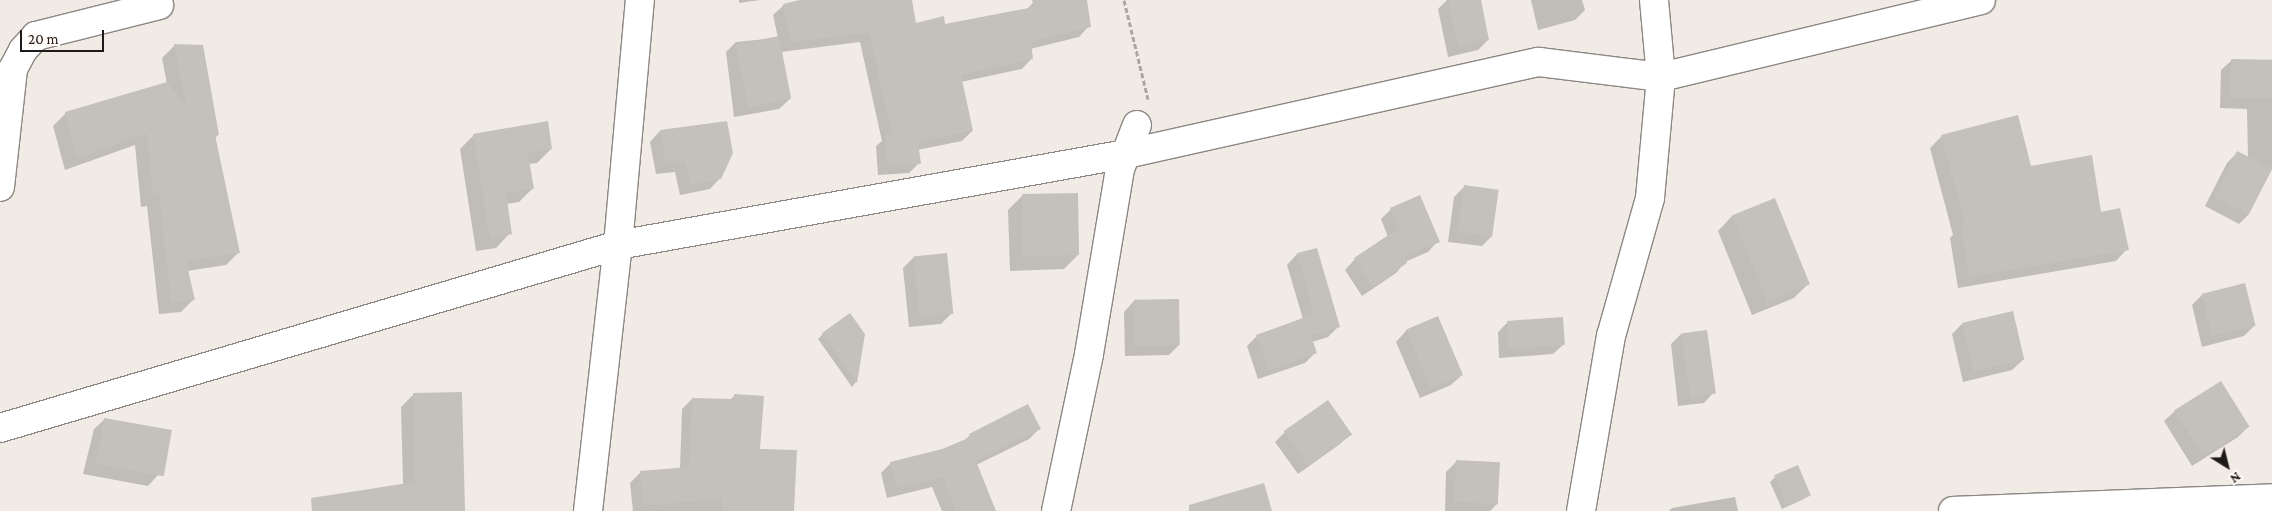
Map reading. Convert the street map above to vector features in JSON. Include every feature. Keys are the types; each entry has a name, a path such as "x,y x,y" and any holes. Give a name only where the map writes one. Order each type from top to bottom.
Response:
{"street":[{"path":"588,511 618,245 640,0"},
{"path":"1581,511 1611,336 1650,198 1661,77 1654,0"},
{"path":"0,428 618,245 1126,154 1539,62 1661,77 1981,0"},
{"path":"0,187 13,69 23,50 36,36 159,5"},
{"path":"1056,511 1088,354 1120,169 1136,125"},
{"path":"1953,511 2272,498"}],"path":[{"path":"1124,0 1148,99 1136,125"}],"building":[{"path":"800,0 912,0 916,23 944,16 945,24 1034,7 1032,0 1087,0 1091,27 1031,42 1033,59 961,75 973,131 918,142 921,164 888,165 885,135 892,134 869,33 790,42 783,4"},
{"path":"1448,0 1481,0 1489,40 1458,47"},
{"path":"779,36 791,99 748,107 736,44"},
{"path":"174,44 203,45 219,135 215,135 240,253 186,261 195,300 171,302 159,194 153,195 147,133 77,159 65,112 167,82 186,106"},
{"path":"2231,59 2272,60 2271,99 2230,98"},
{"path":"2018,115 2031,166 2092,155 2101,212 2120,208 2129,250 1969,277 1961,225 1965,224 1941,135"},
{"path":"548,121 552,149 528,153 534,189 506,193 512,234 490,238 473,134"},
{"path":"727,121 733,153 721,179 690,185 685,162 666,164 660,130"},
{"path":"2237,151 2272,169 2249,214 2214,196"},
{"path":"1464,185 1499,190 1492,236 1457,232"},
{"path":"1078,193 1079,255 1023,256 1022,194"},
{"path":"1420,195 1440,242 1404,257 1407,263 1373,287 1354,258 1399,228 1390,208"},
{"path":"1775,198 1810,284 1767,301 1732,215"},
{"path":"1317,248 1340,327 1311,336 1317,353 1269,370 1256,335 1314,314 1297,253"},
{"path":"947,253 953,314 920,317 913,257"},
{"path":"2245,283 2256,326 2212,337 2201,294"},
{"path":"1179,299 1180,345 1135,346 1134,300"},
{"path":"2013,311 2024,360 1974,371 1962,323"},
{"path":"850,313 865,334 857,383 822,333"},
{"path":"1438,316 1463,375 1431,389 1406,330"},
{"path":"1563,317 1565,345 1509,349 1507,321"},
{"path":"1707,330 1716,393 1690,397 1681,334"},
{"path":"2221,381 2250,427 2203,456 2174,410"},
{"path":"462,392 465,511 312,511 311,498 415,482 413,393"},
{"path":"734,394 764,396 760,449 797,450 794,511 723,511 722,499 643,506 640,471 689,467 692,398 734,399"},
{"path":"1328,400 1352,434 1308,465 1284,431"},
{"path":"1028,404 1041,429 976,461 996,511 956,511 942,477 897,488 890,462 942,449 971,437 969,434"},
{"path":"104,418 172,430 164,476 96,464"},
{"path":"1456,460 1500,462 1498,504 1454,502"},
{"path":"1798,465 1811,495 1787,506 1774,475"},
{"path":"1264,483 1272,511 1189,511 1189,505"}]}
